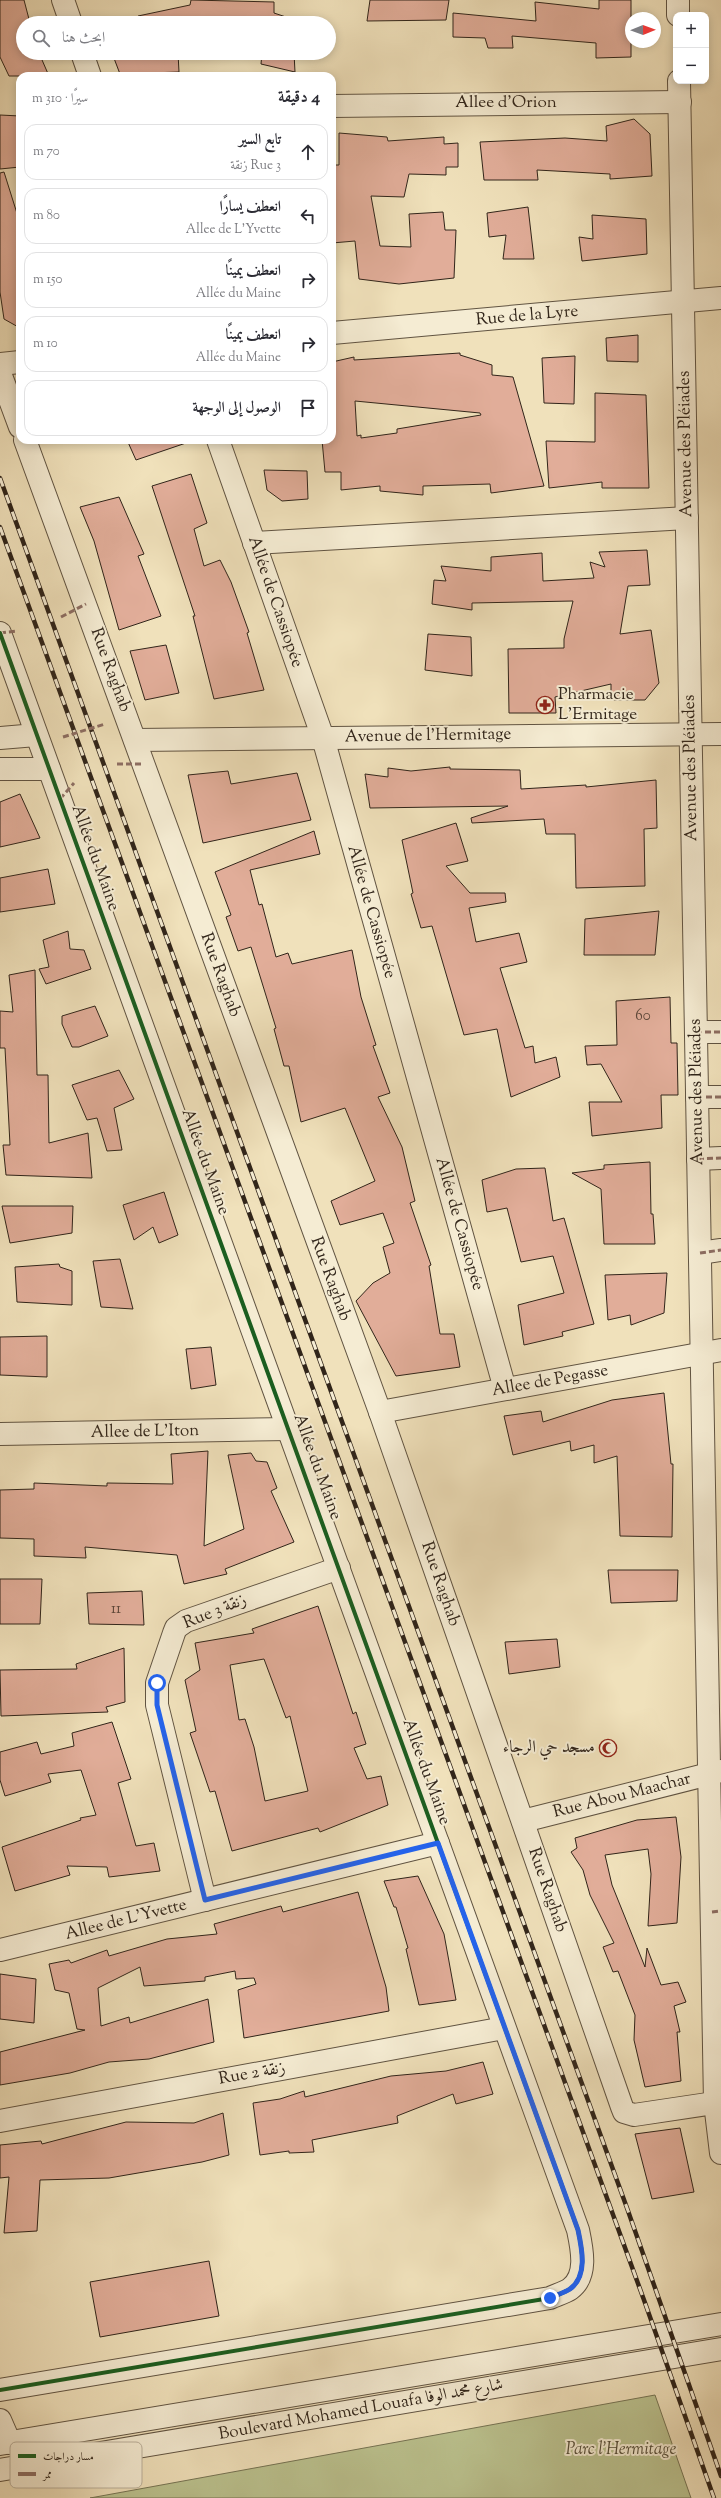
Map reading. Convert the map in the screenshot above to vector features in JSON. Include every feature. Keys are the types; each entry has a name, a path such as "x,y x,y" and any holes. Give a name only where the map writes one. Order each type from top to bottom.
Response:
{"street":[{"path":"63,0 69,16"},
{"path":"678,0 678,12"},
{"path":"84,60 89,72"},
{"name":"Allee d'Orion","path":"336,106 680,92"},
{"name":"Avenue des Pléiades","path":"680,92 698,1159 711,1252 718,2102 721,2153"},
{"name":"Rue de la Lyre","path":"336,333 721,298"},
{"path":"0,364 16,362"},
{"path":"0,373 16,416"},
{"name":"Rue Raghab","path":"26,444 380,1412 622,2107 629,2114 634,2115 718,2102"},
{"name":"Allée de Cassiopée","path":"219,444 323,738 505,1389"},
{"path":"254,543 687,518"},
{"name":"Allée du Maine","path":"0,633 290,1430 504,2028 578,2230 583,2257 580,2273 571,2288 550,2298 0,2390"},
{"name":"Avenue de l'Hermitage","path":"135,740 691,733 721,734"},
{"path":"0,738 36,735"},
{"path":"0,770 49,770"},
{"path":"696,1032 721,1032"},
{"path":"697,1097 721,1097"},
{"path":"698,1159 721,1158"},
{"name":"Allee de Pegasse","path":"380,1412 711,1352"},
{"name":"Allee de L'Iton","path":"0,1434 290,1430"},
{"name":"Rue 3 زنقة","path":"205,1900 157,1705 157,1683 174,1633 180,1624 186,1621 339,1568"},
{"name":"Rue Abou Maachar","path":"523,1821 715,1772"},
{"name":"Allee de L'Yvette","path":"0,1950 438,1843"},
{"name":"Rue 2 زنقة","path":"0,2121 504,2028"},
{"name":"Boulevard Mohamed Louafa شارع محمد الوفا","path":"17,2442 721,2324"},
{"name":"Boulevard Mohamed Louafa شارع محمد الوفا","path":"142,2446 721,2349"},
{"path":"0,2420 5,2444"},
{"name":"Boulevard Mohamed Louafa شارع محمد الوفا","path":"0,2470 10,2468"}],"green space":[{"name":"Parc l'Hermitage","path":"655,2395 691,2498 90,2498"}],"building":[{"path":"0,0 24,0 28,16 16,16 16,60 42,60 47,72 16,72 16,76 9,76 0,57"},
{"path":"191,0 274,2 274,13 283,16 138,16 190,5"},
{"path":"370,0 449,0 446,20 367,21"},
{"path":"599,0 631,0 631,12 625,12 625,48 631,48 631,57 596,58 596,43 512,36 513,48 488,48 485,38 453,37 453,13 536,21 535,2 599,9"},
{"path":"115,60 178,60 179,72 119,72"},
{"path":"261,60 294,60 295,72 261,64"},
{"path":"0,115 16,116 16,167 0,169"},
{"path":"634,119 650,134 652,176 610,179 610,174 537,170 538,180 484,180 480,142 565,138 607,141 606,126"},
{"path":"339,133 387,137 388,141 444,137 444,144 458,143 458,167 446,167 446,175 409,174 404,197 371,196 380,246 411,247 409,214 443,212 445,230 456,230 454,278 399,284 359,279 355,241 336,243 336,165 339,165"},
{"path":"4,172 16,210 16,326 4,319 0,292 0,173"},
{"path":"528,207 534,259 503,259 506,235 489,237 487,213"},
{"path":"592,215 646,219 647,254 582,261 579,237 593,239"},
{"path":"638,335 638,362 607,361 606,338"},
{"path":"460,353 460,355 492,365 492,375 513,377 544,486 491,493 490,484 423,486 423,495 380,491 380,486 341,490 341,472 325,472 322,444 336,444 336,361 354,357 354,360","holes":["355,401 480,413 481,415 397,429 397,433 361,438 361,435 357,436"]},
{"path":"575,356 574,404 544,403 542,358"},
{"path":"595,393 646,395 649,488 602,488 602,482 549,488 546,441 595,442"},
{"path":"129,444 183,444 136,460"},
{"path":"264,470 307,471 308,499 282,501 267,490"},
{"path":"191,474 207,523 194,529 204,566 220,560 231,582 249,632 247,633 264,690 214,699 193,616 195,616 152,486"},
{"path":"119,497 144,554 138,556 161,616 119,630 94,541 80,507"},
{"path":"647,550 650,585 628,586 620,634 651,630 659,683 645,700 611,700 611,684 555,697 556,713 509,713 508,649 564,648 564,639 573,601 472,603 472,610 432,604 434,580 446,581 441,566 491,571 491,557 542,553 543,581 594,578 590,562 605,567 599,552"},
{"path":"428,634 471,637 472,676 425,670"},
{"path":"166,645 179,693 145,700 130,651"},
{"path":"450,767 450,769 520,770 521,789 586,785 586,787 656,780 657,828 644,829 645,886 576,888 575,834 546,834 544,819 472,823 471,818 508,806 370,808 365,774 388,777 388,768 411,771"},
{"path":"228,771 231,784 297,773 311,820 203,843 188,775"},
{"path":"20,794 40,838 0,847 0,802"},
{"path":"456,823 468,861 446,866 470,893 505,893 506,902 469,908 476,942 519,933 527,962 500,968 525,1048 533,1046 535,1063 556,1057 560,1077 511,1097 497,1029 464,1035 432,926 421,928 411,894 413,893 402,840"},
{"path":"314,831 320,854 250,870 259,905 262,904 276,957 288,953 292,964 352,950 361,997 376,1045 373,1046 390,1093 378,1097 402,1147 415,1201 410,1203 431,1265 429,1266 440,1334 454,1334 460,1367 396,1376 356,1301 373,1283 390,1273 383,1247 394,1243 383,1213 340,1225 331,1201 375,1181 345,1108 301,1122 289,1066 284,1066 274,1029 276,1028 251,947 238,951 226,917 231,915 215,872"},
{"path":"48,869 55,904 0,912 0,878"},
{"path":"659,911 655,955 584,955 585,919"},
{"path":"68,931 70,949 84,950 91,969 46,984 39,969 49,967 43,940"},
{"path":"35,970 37,1075 48,1075 49,1143 88,1133 92,1178 6,1175 3,1145 10,1145 5,1048 0,1048 0,1011 13,1012 9,975"},
{"path":"670,997 671,1043 677,1043 678,1095 661,1095 662,1128 592,1136 589,1102 622,1102 601,1064 587,1065 585,1046 617,1045 616,1001"},
{"path":"95,1006 108,1036 79,1047 72,1047 62,1024 62,1016"},
{"path":"119,1070 134,1099 114,1108 122,1150 107,1151 97,1118 87,1120 72,1085"},
{"path":"650,1162 651,1214 653,1214 655,1244 604,1244 601,1189 572,1173 604,1169 604,1165"},
{"path":"545,1168 553,1221 564,1218 594,1324 562,1332 563,1336 524,1345 518,1305 564,1293 553,1256 521,1262 507,1208 487,1212 482,1180 516,1169"},
{"path":"164,1192 178,1235 159,1243 153,1227 134,1240 123,1205"},
{"path":"2,1206 73,1206 72,1233 10,1243"},
{"path":"120,1259 133,1309 101,1307 93,1261"},
{"path":"59,1264 60,1267 72,1271 72,1305 17,1302 15,1267"},
{"path":"667,1273 664,1313 631,1325 630,1315 608,1320 605,1275"},
{"path":"47,1336 47,1377 0,1375 0,1337"},
{"path":"211,1347 216,1385 191,1389 186,1349"},
{"path":"664,1393 671,1464 673,1464 672,1537 620,1536 617,1456 594,1463 594,1445 571,1451 570,1441 513,1455 504,1416 541,1411 543,1422 612,1400"},
{"path":"208,1451 204,1546 244,1529 228,1455 251,1453 256,1461 267,1462 277,1488 271,1491 294,1542 225,1569 227,1574 184,1584 177,1555 85,1547 86,1558 34,1556 34,1539 0,1538 0,1490 34,1489 34,1483 107,1486 107,1483 173,1484 171,1454"},
{"path":"608,1570 678,1570 677,1601 611,1603"},
{"path":"0,1579 42,1579 40,1624 0,1624"},
{"path":"142,1591 144,1625 89,1624 87,1593"},
{"path":"318,1606 353,1714 356,1712 366,1744 354,1748 367,1779 381,1776 388,1805 320,1832 318,1828 232,1851 215,1791 210,1792 190,1733 196,1731 185,1680 200,1670 195,1643 254,1633 252,1629","holes":["264,1659 286,1718 290,1716 308,1791 265,1801 254,1747 245,1719 239,1720 230,1665"]},
{"path":"557,1639 560,1667 509,1674 505,1642"},
{"path":"124,1648 125,1702 106,1707 108,1712 1,1716 0,1670 77,1669 76,1664"},
{"path":"112,1722 131,1779 118,1783 136,1846 154,1843 160,1871 109,1877 107,1867 67,1866 70,1875 15,1891 2,1847 81,1820 80,1818 96,1815 81,1770 48,1774 51,1782 5,1796 0,1780 0,1752 37,1742 41,1754 74,1746 72,1733"},
{"path":"676,1817 681,1857 677,1923 648,1926 651,1874 648,1849 605,1855 612,1885 645,1967 647,1948 661,1985 678,1982 686,2002 674,2006 680,2032 677,2032 681,2081 645,2087 634,2040 635,2015 618,1971 613,1972 603,1947 614,1943 590,1895 583,1870 571,1852 577,1848 575,1838 637,1820"},
{"path":"418,1876 444,1934 456,2000 419,2005 406,1949 408,1948 396,1907 394,1907 384,1881"},
{"path":"358,1892 386,1987 389,2011 244,2038 238,1990 256,1984 254,1978 236,1979 235,1971 205,1977 205,1981 144,1986 140,1967 98,1988 101,2026 129,2017 130,2023 208,1999 214,2042 149,2059 109,2062 70,2073 0,2085 0,2052 85,2030 77,2029 69,1993 55,1990 49,1964 69,1960 71,1963 107,1950 109,1956 167,1939 217,1934 214,1924 281,1906 283,1912"},
{"path":"0,1974 36,1979 34,2023 0,2019"},
{"path":"483,2062 493,2094 456,2104 453,2094 397,2116 398,2123 312,2140 314,2152 289,2153 289,2151 260,2155 253,2103 280,2099 304,2091 305,2097 391,2076 446,2071"},
{"path":"223,2113 229,2155 202,2162 109,2178 40,2180 37,2231 4,2233 9,2177 0,2178 0,2145 41,2141 42,2144 126,2122 194,2123"},
{"path":"680,2128 694,2192 652,2199 635,2134"},
{"path":"209,2261 219,2316 100,2337 90,2282"}],"railway":[{"path":"0,478 627,2208 721,2476"},
{"path":"0,527 644,2300 714,2498"}],"marked path":[{"path":"61,617 86,604"},
{"path":"0,633 17,631"},
{"path":"63,737 105,724"},
{"path":"117,764 144,764"},
{"path":"60,799 74,783"},
{"path":"696,1032 721,1032"},
{"path":"697,1097 721,1097"},
{"path":"698,1159 721,1158"},
{"path":"700,1253 721,1250"},
{"path":"712,1912 721,1911"}],"cycle path":[{"path":"0,633 578,2230 582,2254 581,2270 576,2284 570,2289 550,2298 0,2390"}],"place":[{"name":"Pharmacie L'Ermitage","path":"545,705"},
{"name":"مسجد حي الرجاء","path":"608,1748"}],"route":[{"path":"157,1683 157,1705 205,1900 438,1843 578,2230 583,2257 580,2273 571,2288 550,2298"}]}
